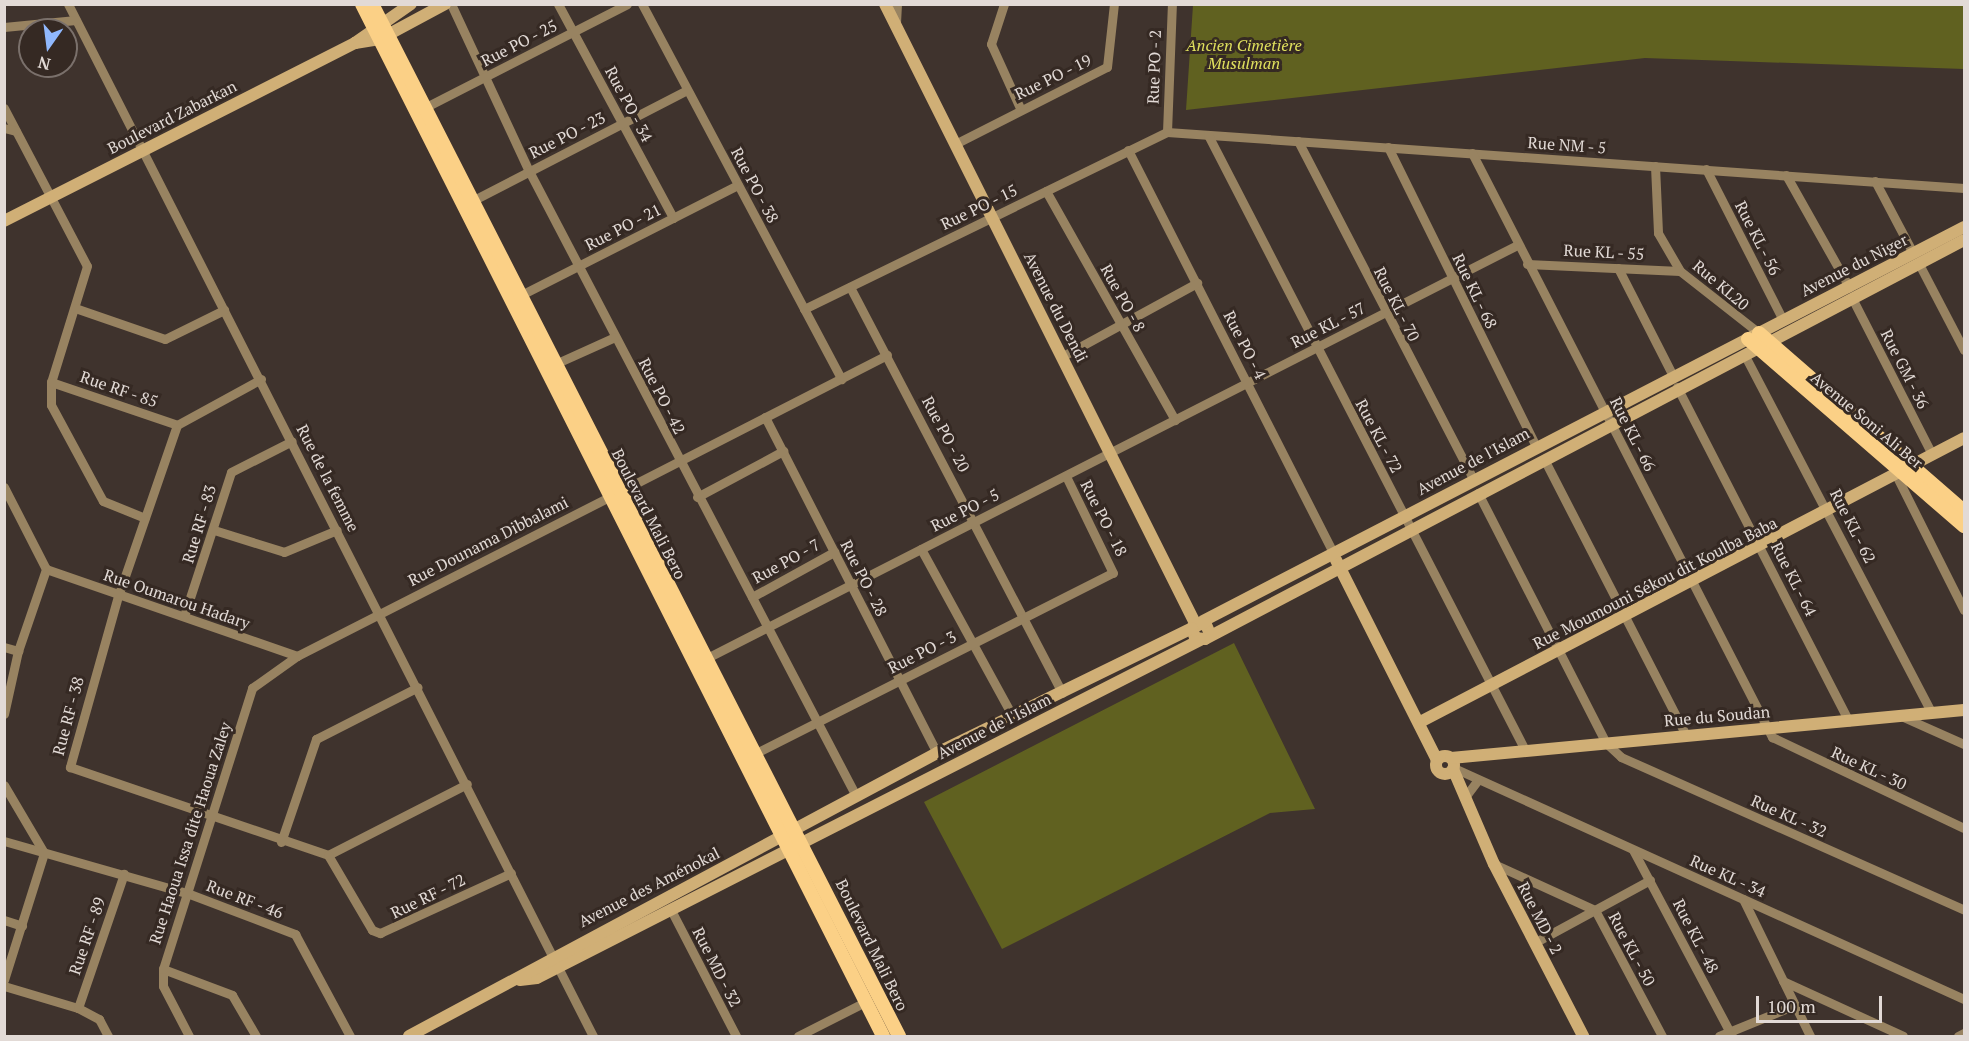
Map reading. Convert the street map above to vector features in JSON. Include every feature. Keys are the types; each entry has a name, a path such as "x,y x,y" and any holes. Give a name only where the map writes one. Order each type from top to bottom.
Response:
{"main road":[{"name":"Boulevard Mali Bero","path":"362,4 377,24"},
{"name":"Boulevard Mali Bero","path":"372,4 383,37 749,756 783,836 797,846 889,1033"},
{"name":"Boulevard Zabarkan","path":"4,221 354,43 377,24 411,4"},
{"name":"Boulevard Zabarkan","path":"354,43 383,37 445,4"},
{"path":"885,4 896,26"},
{"name":"Avenue du Dendi","path":"896,26 1205,637"},
{"name":"Boulevard Mali Bero","path":"383,37 424,108 467,203 521,295 615,494"},
{"name":"Avenue du Niger","path":"1787,325 1916,259 1965,227"},
{"name":"Avenue du Niger","path":"1916,259 1965,240"},
{"path":"1755,343 1787,325"},
{"name":"Avenue de l'Islam","path":"796,828 937,753 1062,693 1197,624 1604,411 1675,382 1755,343"},
{"name":"Avenue Soni Ali Ber","path":"1755,343 1965,526"},
{"name":"Avenue de l'Islam","path":"797,846 1205,637 1544,459 1610,423 1675,382"},
{"name":"Rue Moumouni Sékou dit Koulba Baba","path":"1422,721 1829,512 1965,438"},
{"name":"Avenue Soni Ali Ber","path":"1904,471 1965,511"},
{"name":"Rue MD - 2","path":"1333,553 1422,721 1449,764 1465,797 1470,814"},
{"name":"Rue du Soudan","path":"1449,764 1472,756 1525,750 1965,710"},
{"name":"Boulevard Mali Bero","path":"749,756 796,828 797,846 867,1000 889,1033"},
{"name":"Rue MD - 2","path":"1449,764 1494,864 1583,1036"},
{"name":"Avenue des Aménokal","path":"520,980 556,968 663,910 693,884 796,828"},
{"name":"Avenue des Aménokal","path":"409,1036 428,1032 520,980 551,956 700,896 797,846"},
{"path":"693,884 700,896"}],"street":[{"name":"Rue de la femme","path":"68,4 75,18"},
{"name":"Rue PO - 42","path":"452,4 529,171 856,796"},
{"name":"Rue PO - 34","path":"558,4 673,218"},
{"name":"Rue PO - 25","path":"424,108 627,4"},
{"name":"Rue PO - 38","path":"642,4 841,379"},
{"name":"Avenue du Dendi","path":"896,26 897,4"},
{"path":"1004,4 991,44 1021,110"},
{"name":"Rue PO - 19","path":"955,144 1107,67 1114,4"},
{"name":"Rue PO - 2","path":"1167,132 1172,4"},
{"name":"Rue de la femme","path":"78,24 418,687 556,968 593,1036"},
{"name":"Rue PO - 23","path":"467,203 687,90"},
{"path":"4,108 53,196 87,266 51,381 51,405 103,501 145,518"},
{"path":"4,128 16,131"},
{"name":"Rue NM - 5","path":"1167,132 1965,188"},
{"name":"Rue PO - 15","path":"804,309 1167,132"},
{"name":"Rue KL - 72","path":"1208,135 1315,348 1405,516 1525,750"},
{"name":"Rue KL - 70","path":"1298,141 1385,313 1473,479"},
{"name":"Rue KL - 68","path":"1388,147 1536,447"},
{"name":"Rue PO - 4","path":"1128,150 1333,553"},
{"name":"Rue KL - 66","path":"1472,153 1517,245 1768,729"},
{"name":"Rue KL20","path":"1655,166 1658,233 1680,271 1744,324"},
{"name":"Rue KL - 56","path":"1706,170 1787,325"},
{"name":"Rue GM - 36","path":"1786,175 1850,293 1932,454"},
{"path":"1875,181 1965,350"},
{"name":"Rue PO - 21","path":"521,295 738,185"},
{"name":"Rue PO - 8","path":"1046,191 1175,420"},
{"name":"Rue KL - 57","path":"1248,383 1517,245"},
{"name":"Rue KL - 55","path":"1527,264 1680,271"},
{"name":"Rue KL - 64","path":"1618,268 1849,721"},
{"path":"1063,356 1197,284"},
{"name":"Rue PO - 20","path":"849,287 976,521 1062,693"},
{"path":"75,308 165,339 224,310"},
{"name":"Rue KL - 62","path":"1744,324 1755,343 1829,512 1932,713"},
{"path":"555,364 615,337"},
{"name":"Rue Dounama Dibbalami","path":"380,613 887,355"},
{"path":"177,425 261,379"},
{"name":"Rue RF - 85","path":"51,381 177,425"},
{"name":"Rue PO - 5","path":"700,661 1248,383"},
{"name":"Rue PO - 28","path":"765,417 937,753"},
{"name":"Rue RF - 38","path":"177,425 118,596 70,767 209,818 328,855"},
{"name":"Rue RF - 83","path":"184,616 214,530 231,472 292,441"},
{"path":"698,496 783,451"},
{"path":"1544,459 1686,735"},
{"path":"1904,471 1965,609"},
{"name":"Rue PO - 18","path":"1066,476 1113,573"},
{"path":"4,487 46,569 18,651 4,714"},
{"path":"1478,493 1606,742"},
{"path":"214,530 284,552 337,530"},
{"path":"921,549 1013,717"},
{"name":"Rue PO - 7","path":"752,597 834,552"},
{"name":"Rue Oumarou Hadary","path":"46,569 118,596 184,616 297,656"},
{"name":"Rue PO - 3","path":"749,756 1113,573"},
{"path":"297,656 380,613"},
{"path":"4,647 18,651"},
{"name":"Rue Haoua Issa dite Haoua Zaley","path":"189,1036 163,986 163,969 252,688 297,656"},
{"path":"281,842 315,739 418,687"},
{"path":"1900,716 1965,744"},
{"name":"Rue KL - 30","path":"1768,729 1777,743 1965,828"},
{"name":"Rue KL - 32","path":"1606,742 1630,763 1965,910"},
{"name":"Rue KL - 34","path":"1449,764 1478,780 1965,999"},
{"path":"1465,797 1478,780"},
{"path":"328,855 467,784"},
{"path":"4,785 44,853 4,980"},
{"name":"Rue RF - 46","path":"4,841 187,893 294,934 350,1036"},
{"name":"Rue KL - 48","path":"1633,849 1731,1034"},
{"name":"Rue RF - 72","path":"328,855 372,930 380,933 511,873"},
{"name":"Rue KL - 50","path":"1494,864 1595,910 1662,1036"},
{"name":"Rue RF - 89","path":"78,1008 124,874"},
{"path":"1534,943 1650,880"},
{"path":"1743,899 1810,1036"},
{"name":"Rue MD - 32","path":"663,910 736,1036"},
{"path":"4,920 22,926"},
{"path":"163,969 232,995 256,1036"},
{"path":"1783,981 1904,1036"},
{"path":"4,986 78,1008 99,1019 108,1036"},
{"path":"798,1036 867,1000"},
{"path":"1719,1036 1731,1034 1795,1005"},
{"path":"1958,1036 1965,1033"}],"green space":[{"name":"Ancien Cimetière Musulman","path":"1193,5 1964,5 1964,69 1645,58 1186,110"},
{"path":"1234,643 1315,809 1270,813 1002,949 924,802"}]}
